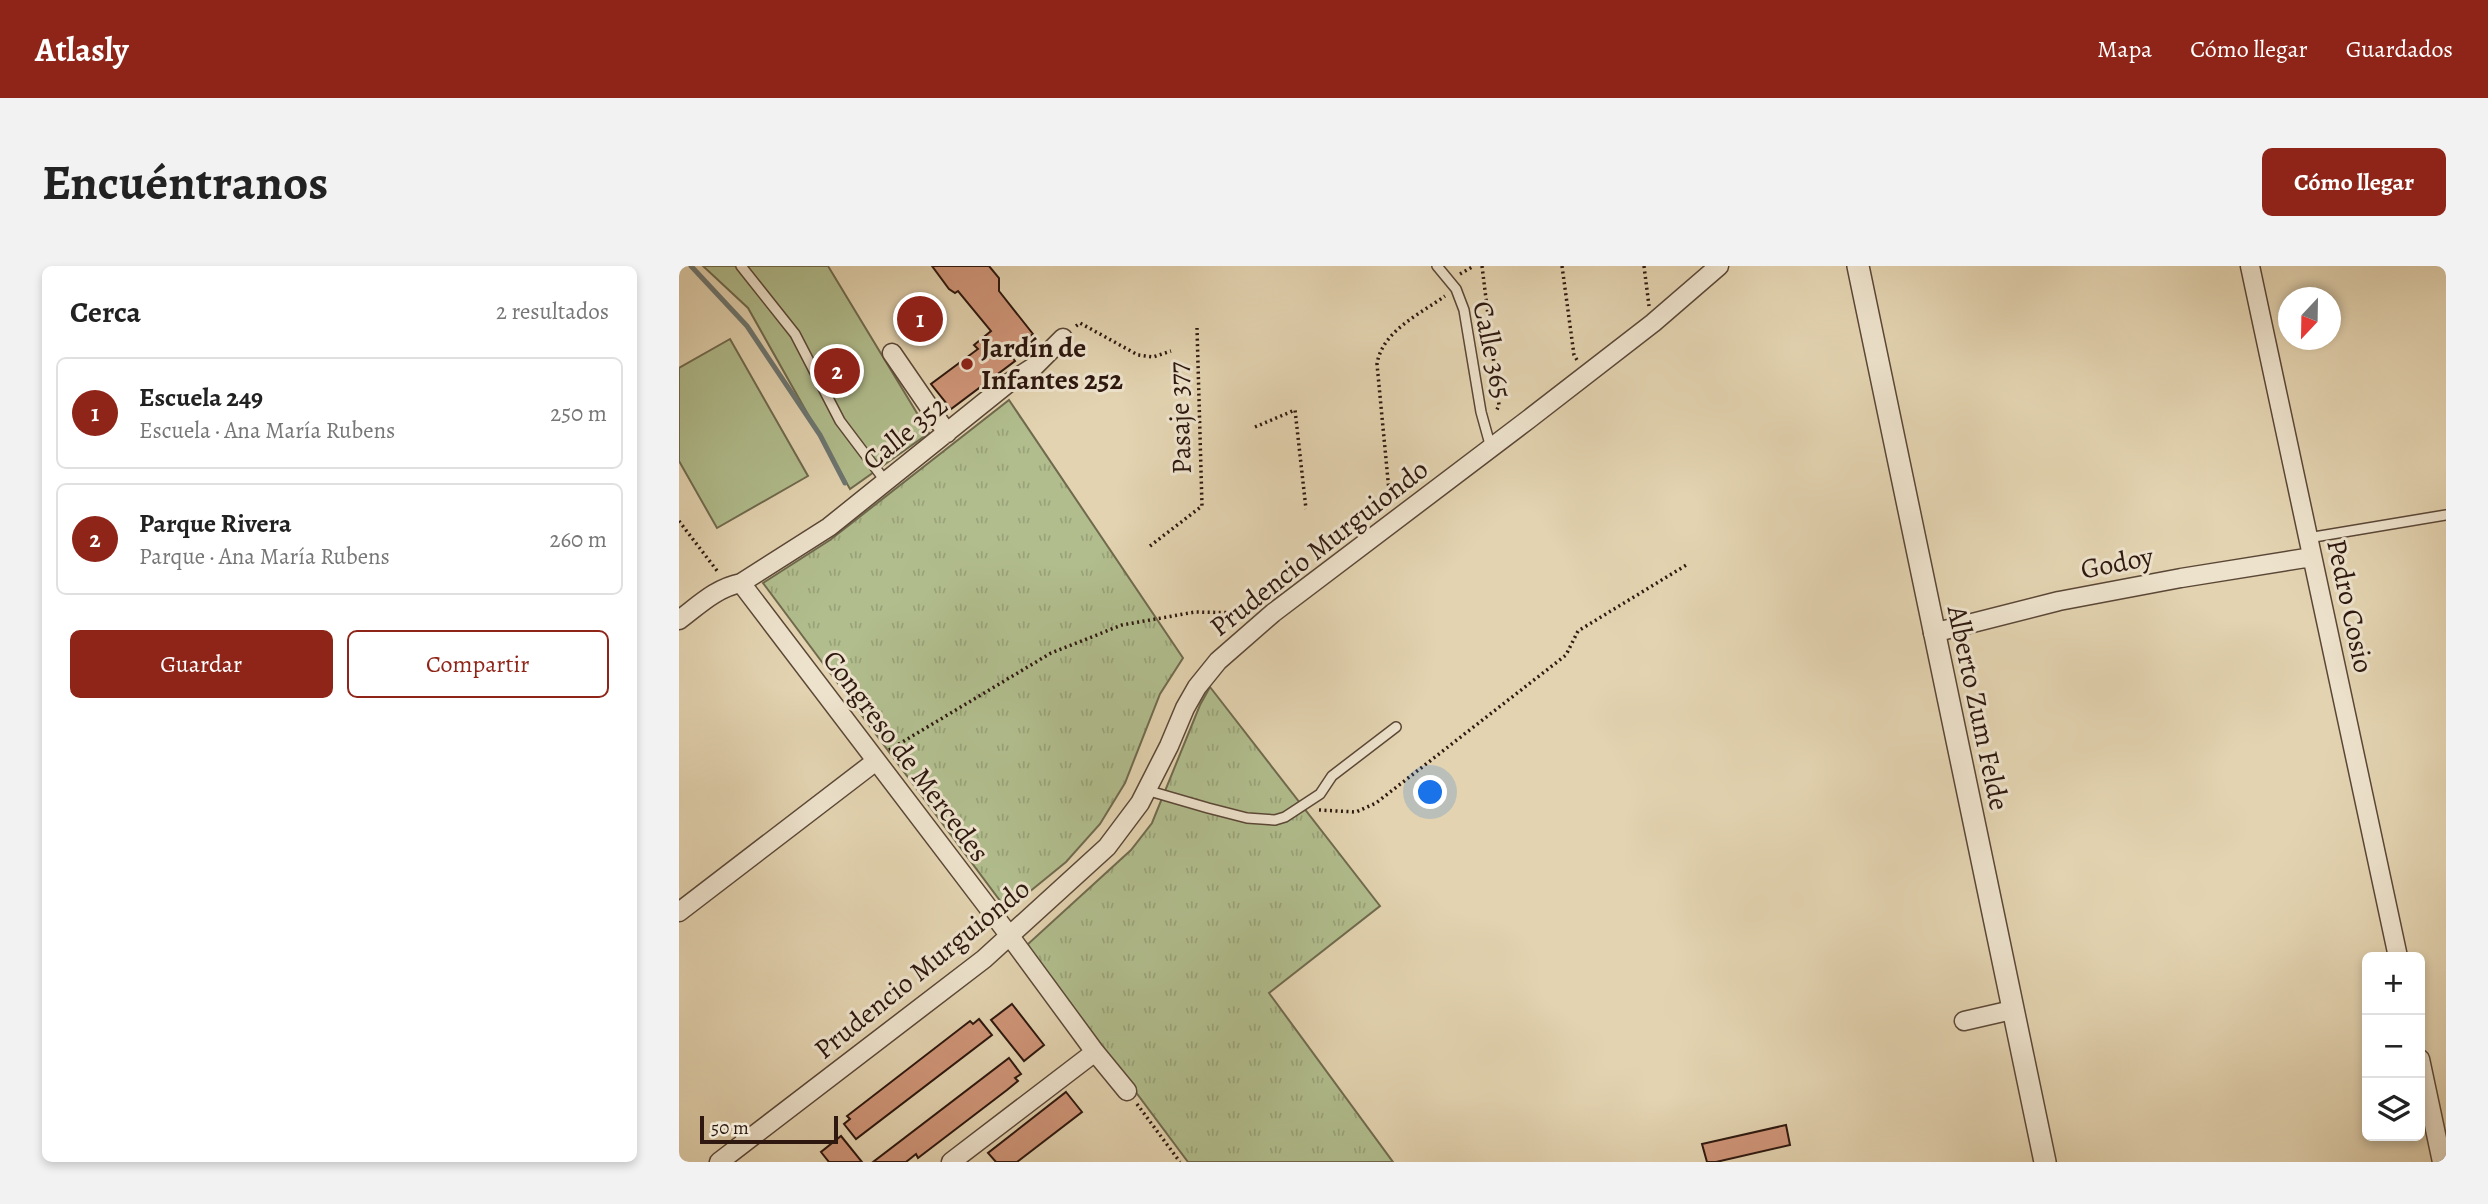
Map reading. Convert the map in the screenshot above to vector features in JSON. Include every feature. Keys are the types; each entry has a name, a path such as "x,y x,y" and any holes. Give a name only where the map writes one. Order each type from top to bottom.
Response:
{"street":[{"name":"Prudencio Murguiondo","path":"719,1162 973,967 1107,848 1146,790 1197,687 1218,661 1273,613 1653,323 1719,266"},
{"name":"Alberto Zum Felde","path":"1858,266 2045,1162"},
{"name":"Pedro Cosio","path":"2250,266 2397,952"},
{"name":"Calle 352","path":"679,620 717,591 741,583 829,527 1007,384 1035,366 1063,338"},
{"path":"892,353 947,432"},
{"name":"Godoy","path":"1934,633 2059,601 2312,556"},
{"name":"Congreso de Mercedes","path":"741,583 1127,1091"},
{"path":"679,912 876,761"},
{"path":"1964,1021 2012,1010"},
{"path":"951,1162 1095,1052"},
{"path":"2424,1078 2442,1162"}],"lane":[{"path":"741,266 795,334 840,421 886,482"},
{"name":"Calle 365","path":"1437,266 1455,289 1464,310 1481,412 1491,448"},
{"path":"2308,538 2446,515"},
{"path":"1146,790 1207,808 1266,820 1285,817 1320,794 1338,771 1396,727"}],"path":[{"path":"1482,266 1499,405 1496,412"},
{"path":"1562,266 1577,361"},
{"path":"1644,266 1648,301"},
{"path":"1389,491 1377,364 1379,351 1399,328 1455,289"},
{"path":"1063,338 1080,323 1138,355 1153,356 1171,351"},
{"name":"Pasaje 377","path":"1150,546 1202,506 1197,328"},
{"path":"1255,427 1295,411 1305,509"},
{"path":"679,521 713,566"},
{"path":"1307,803 1313,809 1356,812 1377,803 1566,655 1578,631 1688,564"},
{"path":"876,761 889,750 1051,653 1122,625 1195,612 1273,613"},
{"path":"1127,1091 1180,1162"}],"green space":[{"path":"703,266 828,266 929,433 850,489 748,308"},
{"path":"730,339 808,476 717,528 679,461 679,368"},
{"path":"1009,400 1183,658 1160,694 1125,783 1100,824 1066,862 1007,910 763,583 830,540"},
{"path":"1210,687 1380,906 1269,993 1393,1162 1188,1162 1029,949 1028,944 1131,850 1152,823 1200,705"}],"building":[{"path":"932,266 989,266 999,278 999,291 1033,334 1014,349 1016,352 1011,356 1015,361 951,409 931,384 978,349 974,345 991,331 958,291 955,293 949,289"},
{"path":"1012,1004 1044,1045 1024,1061 991,1020"},
{"path":"979,1019 992,1035 856,1139 844,1124 850,1119 847,1116 970,1021 973,1024"},
{"path":"1009,1058 1021,1074 1015,1078 1018,1081 1007,1090 918,1158 916,1154 906,1162 873,1162"},
{"path":"1066,1092 1082,1112 1017,1162 996,1162 988,1153"},
{"path":"1786,1125 1790,1145 1707,1162 1702,1144"},
{"path":"841,1136 862,1162 829,1162 821,1152"}],"waterway":[{"path":"691,266 747,326 820,435 845,483"}],"place":[{"name":"Escuela 249","path":"920,319"},
{"name":"Jardín de Infantes 252","path":"967,364"},
{"name":"Parque Rivera","path":"837,371"}]}
